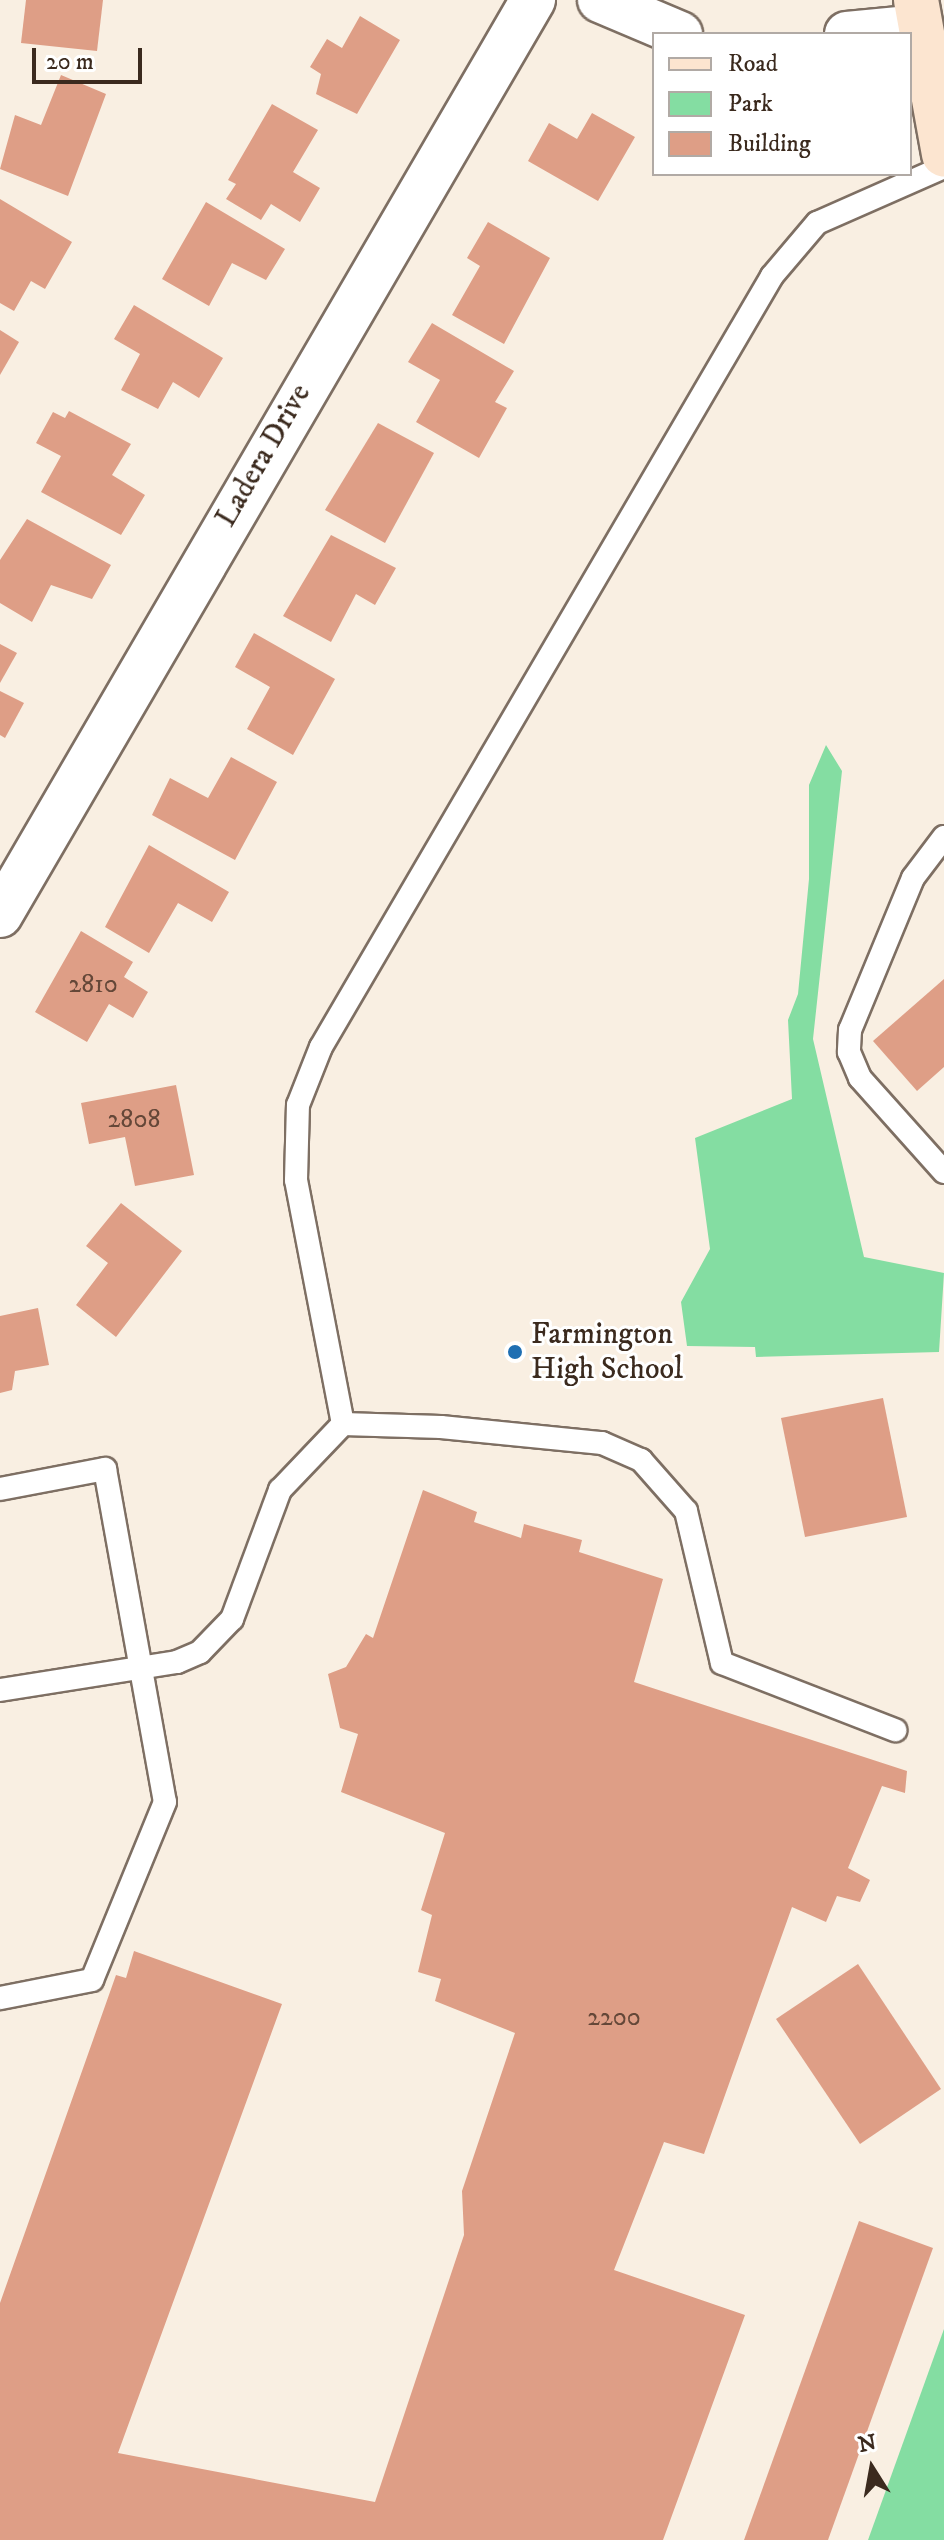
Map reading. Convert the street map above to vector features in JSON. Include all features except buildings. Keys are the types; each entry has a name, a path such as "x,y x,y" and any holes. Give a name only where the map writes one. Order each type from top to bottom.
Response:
{"street":[{"name":"Ladera Drive","path":"0,915 533,0"},
{"path":"600,0 675,32"},
{"path":"854,32 917,13 944,154"}],"lane":[{"path":"343,1424 296,1180 298,1105 321,1047 772,276 817,223 944,167"},
{"path":"944,837 913,878 850,1030 849,1052 860,1078 944,1172"},
{"path":"0,1690 139,1665 177,1662 200,1652 232,1619 280,1490 343,1424"},
{"path":"343,1424 602,1443 641,1460 686,1511 722,1663 895,1730"},
{"path":"0,1489 105,1469 165,1802 92,1980 0,1998"}],"green space":[{"path":"826,745 842,771 813,1039 864,1257 944,1273 939,1352 756,1357 755,1347 687,1346 681,1302 710,1249 695,1138 792,1099 788,1020 798,994 809,879 809,785"},
{"path":"944,2329 944,2540 868,2540"}],"place":[{"name":"Farmington High School","path":"515,1352"}]}
